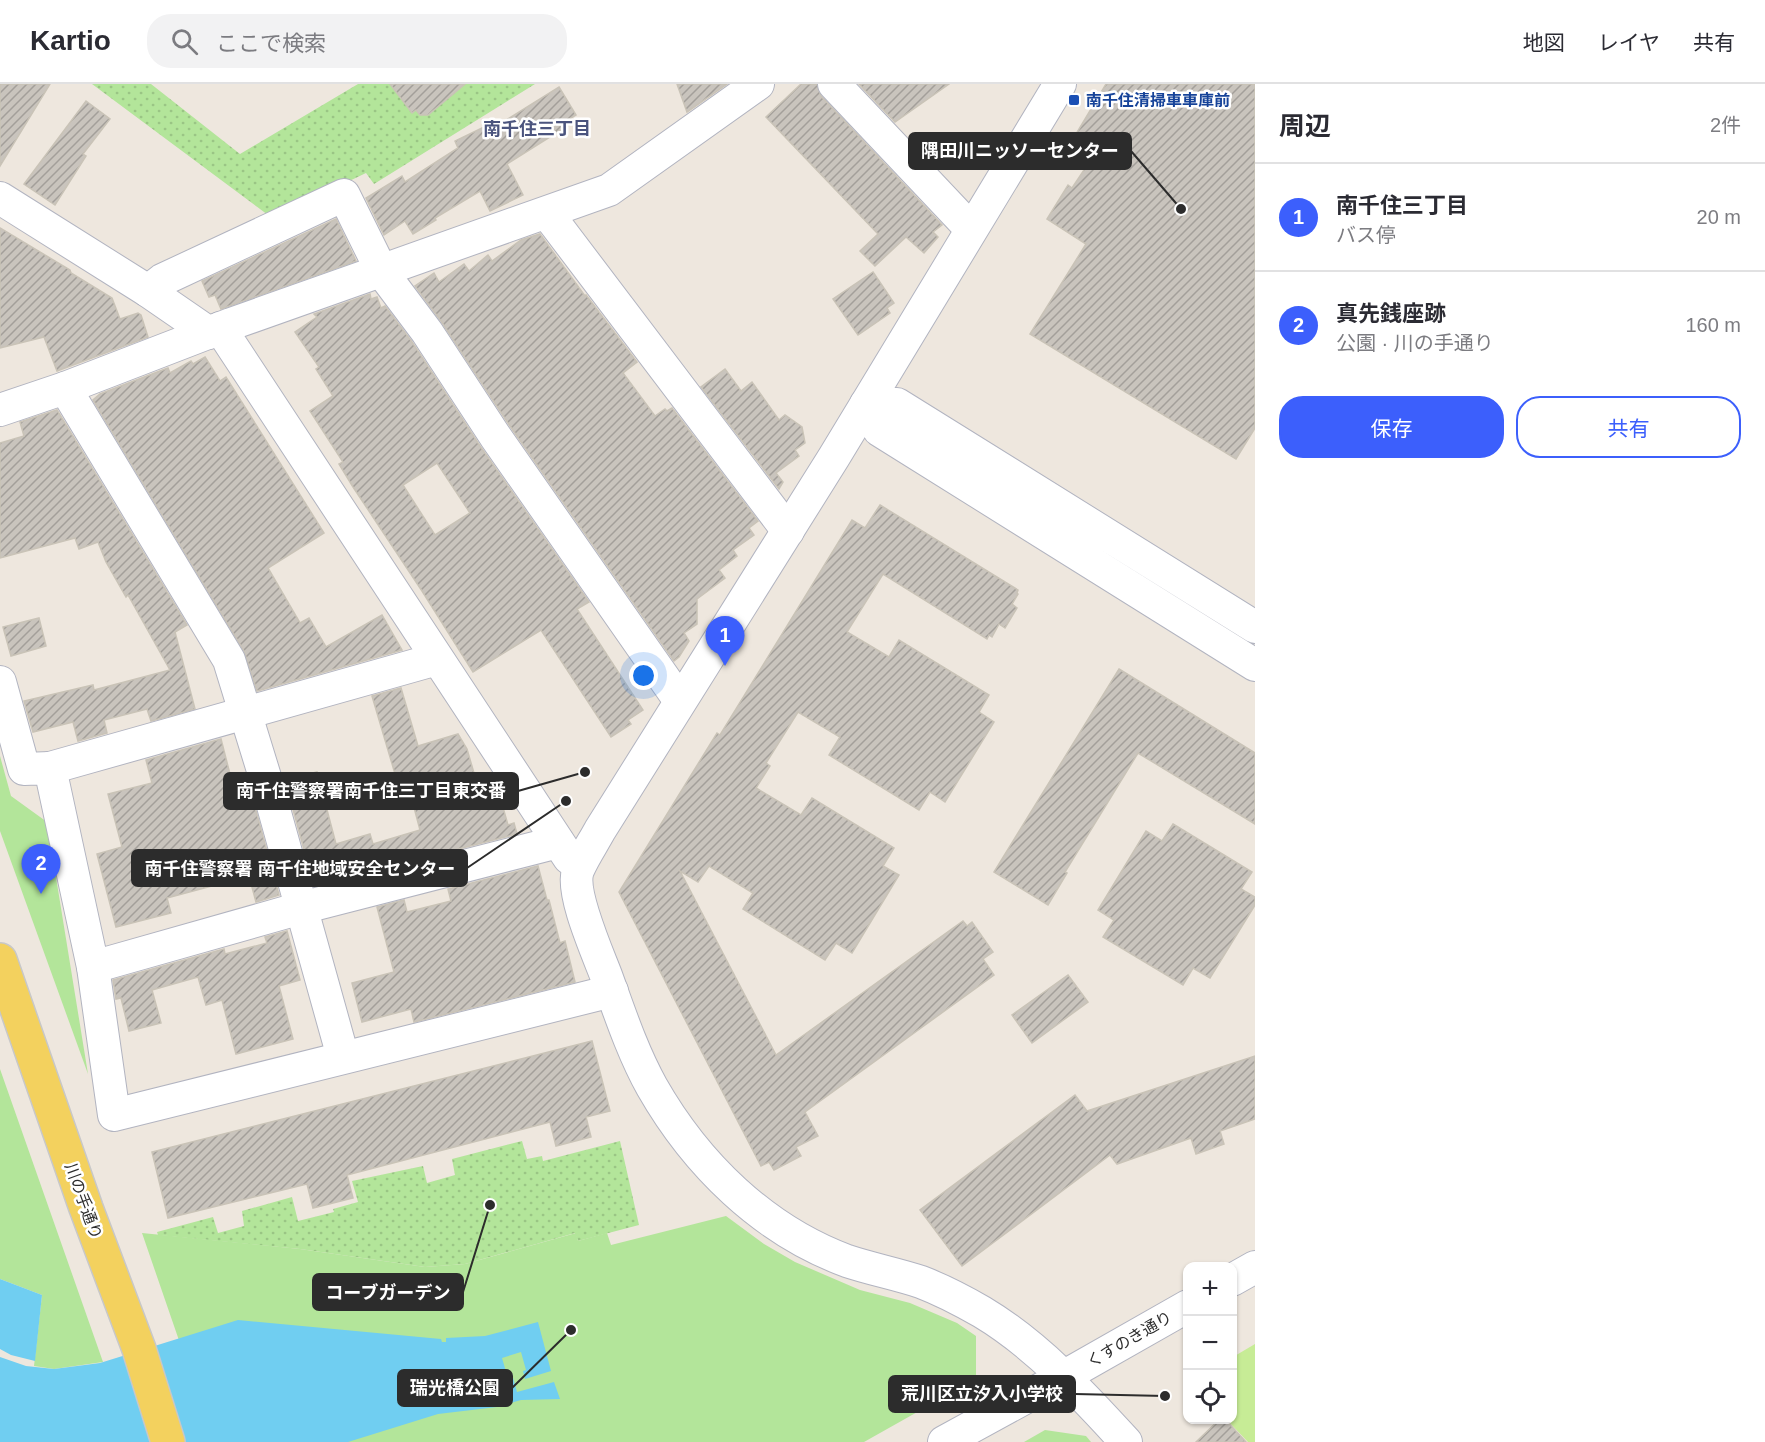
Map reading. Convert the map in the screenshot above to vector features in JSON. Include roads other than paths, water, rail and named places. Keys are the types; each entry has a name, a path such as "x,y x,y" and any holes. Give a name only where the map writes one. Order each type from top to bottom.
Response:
{"main road":[{"name":"川の手通り","path":"0,960 86,1209 139,1349 168,1442"}],"street":[{"path":"0,410 65,388 215,330 609,190 758,84"},
{"path":"834,84 971,229"},
{"path":"577,872 600,830 788,531 1060,84"},
{"path":"148,291 162,280 344,195 382,272 427,332 495,436 680,701"},
{"path":"0,198 148,291 215,330 437,659 577,872 580,902 612,991 651,1085 681,1132 705,1162 738,1196 806,1241 846,1260 922,1282 982,1312 1021,1339 1063,1377 1126,1442"},
{"path":"547,213 788,531"},
{"path":"65,388 229,660 343,1057"},
{"path":"866,404 897,404 1255,627"},
{"path":"866,404 879,430 1255,665"},
{"path":"0,682 24,769 50,768 437,659"},
{"path":"50,768 93,967 114,1114 612,991"},
{"path":"93,967 301,908 558,843"},
{"path":"1237,1278 1255,1267"},
{"name":"くすのき通り","path":"944,1442 1183,1309"}],"water":[{"path":"0,1279 42,1295 35,1361 11,1355 0,1349"},
{"path":"238,1320 441,1339 442,1342 446,1342 446,1338 485,1336 538,1322 551,1371 525,1379 523,1371 526,1370 521,1352 502,1358 507,1375 512,1374 517,1392 554,1382 560,1399 521,1400 497,1407 438,1414 348,1442 0,1442 0,1357 26,1366 54,1369 100,1363"}],"place":[{"name":"南千住清掃車車庫前","path":"1074,100"},
{"name":"隅田川ニッソーセンター","path":"1181,209"},
{"name":"南千住三丁目","path":"725,666"},
{"name":"南千住警察署南千住三丁目東交番","path":"585,772"},
{"name":"南千住警察署 南千住地域安全センター","path":"566,801"},
{"name":"真先銭座跡","path":"41,894"},
{"name":"コーブガーデン","path":"490,1205"},
{"name":"瑞光橋公園","path":"571,1330"},
{"name":"荒川区立汐入小学校","path":"1165,1396"}],"district":[{"name":"南千住三丁目","path":"537,129"}]}
